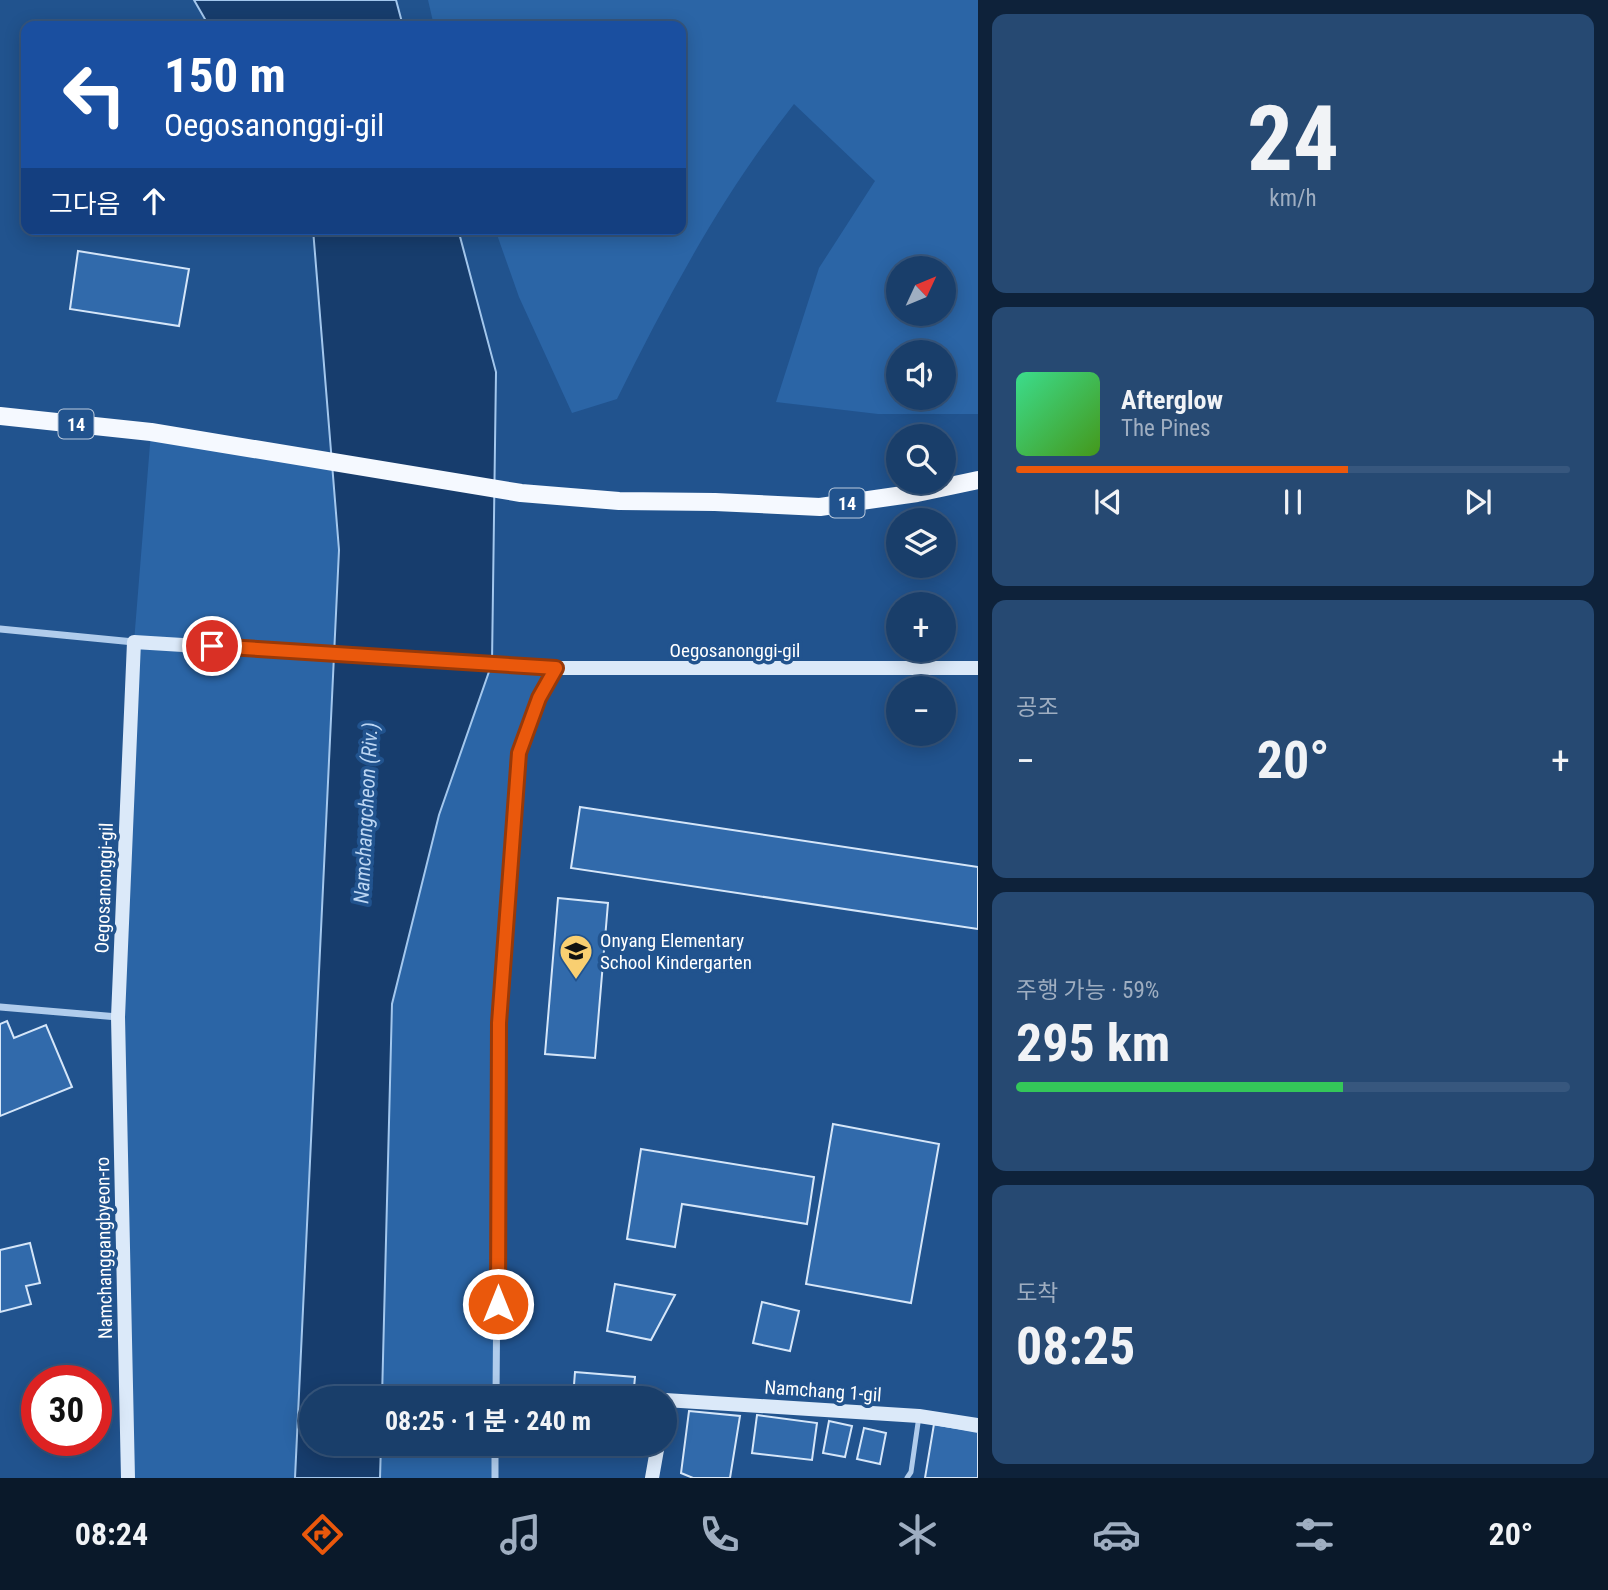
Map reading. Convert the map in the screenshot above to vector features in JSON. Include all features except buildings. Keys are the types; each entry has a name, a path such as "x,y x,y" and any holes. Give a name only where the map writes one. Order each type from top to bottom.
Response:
{"main road":[{"name":"14","path":"0,416 151,432 522,493 619,501 820,507 917,493 978,480"}],"street":[{"path":"0,629 134,642"},
{"name":"Oegosanonggi-gil","path":"118,1017 134,642 556,668 978,668"},
{"path":"496,1386 499,1023 519,753 539,698 556,668"},
{"path":"0,1007 118,1017"},
{"name":"Namchanggangbyeon-ro","path":"118,1017 128,1478"},
{"name":"Namchang 1-gil","path":"677,1401 919,1416 978,1425"},
{"path":"495,1456 495,1478"},
{"path":"652,1478 656,1456"}],"lane":[{"path":"908,1478 919,1416"}],"shaded area":[{"path":"428,0 978,0 978,414 878,414 776,402 819,268 875,181 794,104 720,210 656,322 617,399 572,413 519,297 497,235 686,235 686,21 433,21"},
{"path":"151,432 331,461 339,550 334,654 556,668 519,753 499,1023 494,1386 299,1386 299,1456 493,1456 493,1478 128,1478 118,1017 134,642"}],"water":[{"path":"194,0 396,0 402,21 206,21"},
{"name":"Namchangcheon (Riv.)","path":"313,235 460,235 496,372 492,663 439,815 392,1004 382,1386 299,1386 339,550"},
{"path":"299,1394 299,1456 381,1456 380,1478 295,1478"}],"place":[{"name":"Onyang Elementary School Kindergarten","path":"576,981"}],"route":[{"path":"212,646 556,668 539,698 519,753 499,1023 498,1304"}]}
